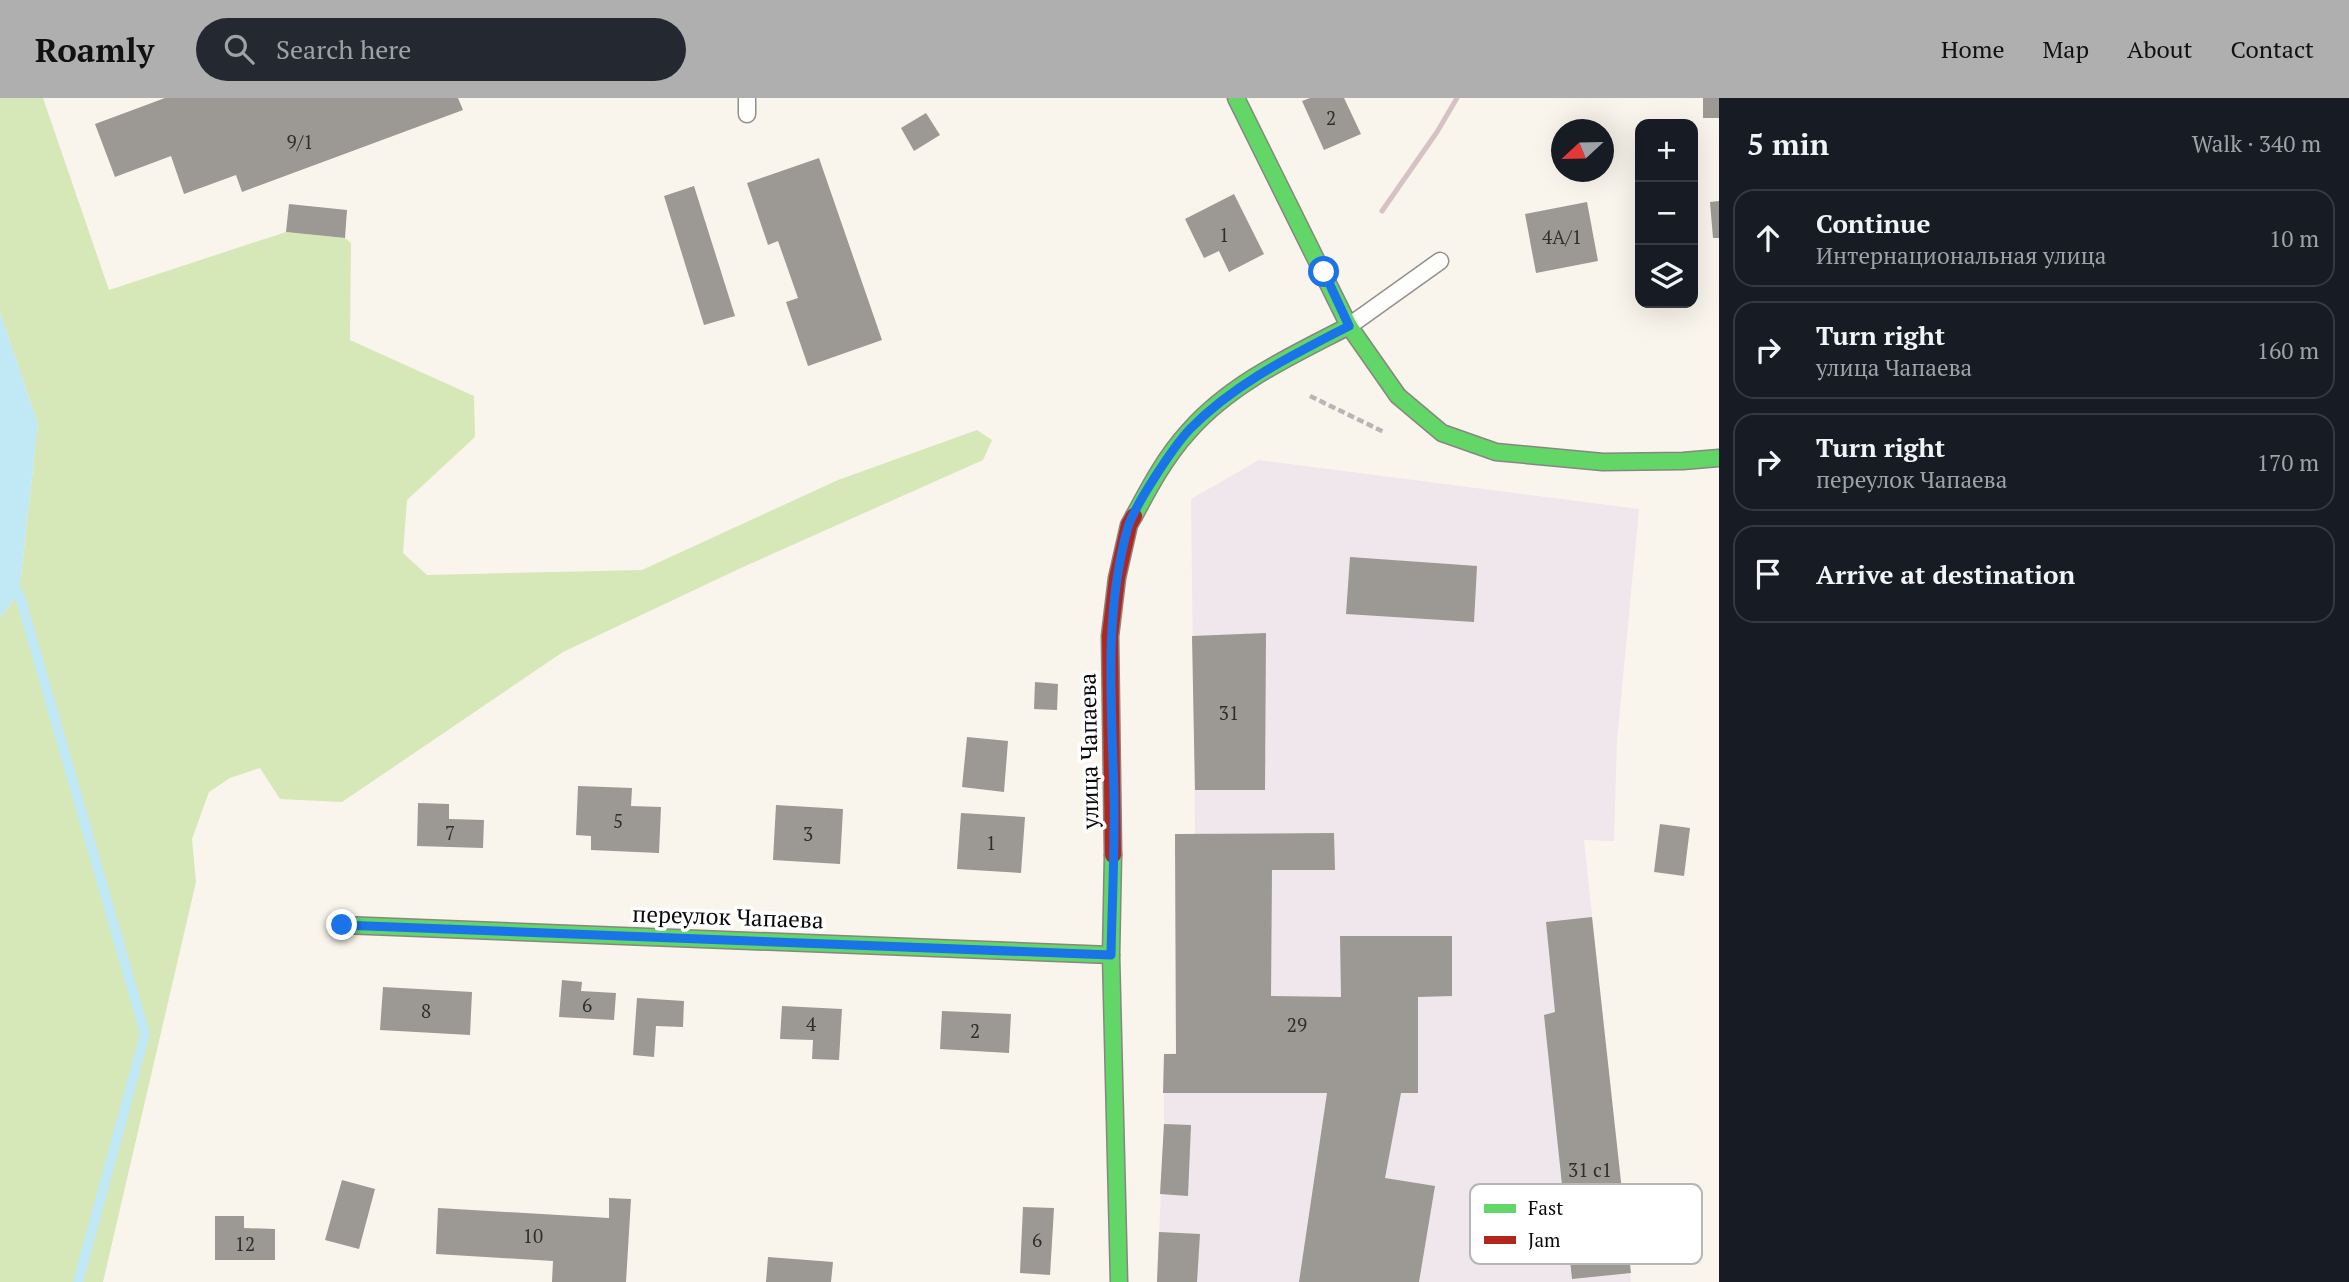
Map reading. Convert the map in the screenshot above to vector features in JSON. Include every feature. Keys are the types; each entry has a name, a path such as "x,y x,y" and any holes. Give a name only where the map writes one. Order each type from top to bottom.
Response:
{"street":[{"path":"1236,98 1349,326 1398,396 1442,433 1496,452 1603,462 1719,458"},
{"name":"улица Чапаева","path":"1119,1282 1111,955 1114,811 1110,636 1129,525 1156,475 1189,430 1229,395 1264,371 1349,326"},
{"name":"переулок Чапаева","path":"342,925 1111,955"}],"lane":[{"path":"1349,326 1440,261"}],"shaded area":[{"path":"1259,460 1639,509 1617,740 1614,841 1584,840 1621,1184 1470,1184 1470,1264 1629,1264 1631,1282 1157,1282 1164,1124 1164,1054 1176,1053 1175,834 1195,834 1191,499"}],"green space":[{"path":"0,98 43,98 109,290 286,232 345,238 351,243 350,340 474,396 475,437 407,500 403,553 427,575 642,570 838,480 977,430 992,440 983,460 743,567 563,652 342,802 280,799 260,768 230,778 209,792 192,839 196,882 103,1282 0,1282 0,618 19,593 38,424 0,312"}],"water":[{"path":"0,312 38,424 19,593 0,618"}],"building":[{"path":"165,98 458,98 463,110 242,192 236,175 184,194 171,156 115,177 95,124"},
{"path":"1310,98 1344,98 1361,134 1324,150 1302,101"},
{"path":"1703,98 1719,98 1719,118 1703,118"},
{"path":"926,113 940,135 914,151 901,128"},
{"path":"819,158 882,340 808,366 786,302 798,298 778,241 768,245 747,183"},
{"path":"694,186 735,316 704,325 664,196"},
{"path":"1234,194 1264,254 1229,272 1219,251 1204,258 1185,219"},
{"path":"1719,201 1719,238 1713,238 1710,202"},
{"path":"1587,202 1598,261 1536,273 1525,214"},
{"path":"289,204 347,210 345,238 286,232"},
{"path":"1350,557 1477,566 1474,622 1346,614"},
{"path":"1266,633 1265,790 1195,790 1192,636"},
{"path":"1035,682 1058,684 1057,710 1034,709"},
{"path":"967,737 1008,741 1004,792 962,787"},
{"path":"578,786 632,788 631,806 661,807 659,853 591,850 591,836 576,835"},
{"path":"418,803 449,804 449,819 484,820 483,848 417,846"},
{"path":"776,805 843,809 840,864 773,860"},
{"path":"961,813 1025,817 1021,873 957,869"},
{"path":"1660,824 1690,828 1684,876 1654,872"},
{"path":"1334,833 1335,870 1272,870 1271,996 1341,997 1340,936 1452,936 1452,996 1418,997 1418,1093 1401,1093 1385,1178 1435,1186 1419,1282 1299,1282 1327,1093 1163,1093 1164,1054 1176,1054 1175,834"},
{"path":"1592,917 1621,1184 1562,1184 1544,1015 1555,1012 1546,922"},
{"path":"562,980 582,982 581,991 616,993 614,1020 559,1017"},
{"path":"383,987 472,992 470,1035 380,1030"},
{"path":"637,998 684,1001 683,1027 656,1026 654,1057 633,1055"},
{"path":"782,1006 842,1009 839,1060 812,1059 813,1040 780,1039"},
{"path":"942,1011 1011,1014 1009,1053 940,1049"},
{"path":"1164,1124 1191,1125 1188,1196 1160,1194"},
{"path":"342,1180 375,1189 359,1249 325,1240"},
{"path":"609,1198 631,1199 626,1282 552,1282 553,1261 436,1254 438,1208 609,1218"},
{"path":"1023,1207 1054,1208 1050,1275 1020,1273"},
{"path":"215,1216 244,1216 244,1228 275,1229 275,1260 215,1260"},
{"path":"1159,1232 1200,1234 1197,1282 1157,1282"},
{"path":"768,1257 833,1262 831,1282 766,1282"},
{"path":"1570,1264 1630,1264 1631,1273 1572,1279"}],"waterway":[{"path":"19,593 145,1034 78,1282"}],"railway":[{"path":"1382,211 1437,132 1457,98"}],"traffic: fast":[{"path":"1236,98 1349,326 1398,396 1442,433 1496,452 1603,462 1719,458"},
{"path":"1134,516 1173,451 1189,431 1224,398 1264,371 1349,326"},
{"path":"1113,855 1111,955 1119,1282"},
{"path":"343,925 1111,955"}],"traffic: jam":[{"path":"1113,855 1110,636 1117,578 1129,525 1134,516"}],"route":[{"path":"342,925 1111,955 1114,811 1110,636 1129,525 1156,475 1189,430 1229,395 1264,371 1349,326 1324,272"}]}
